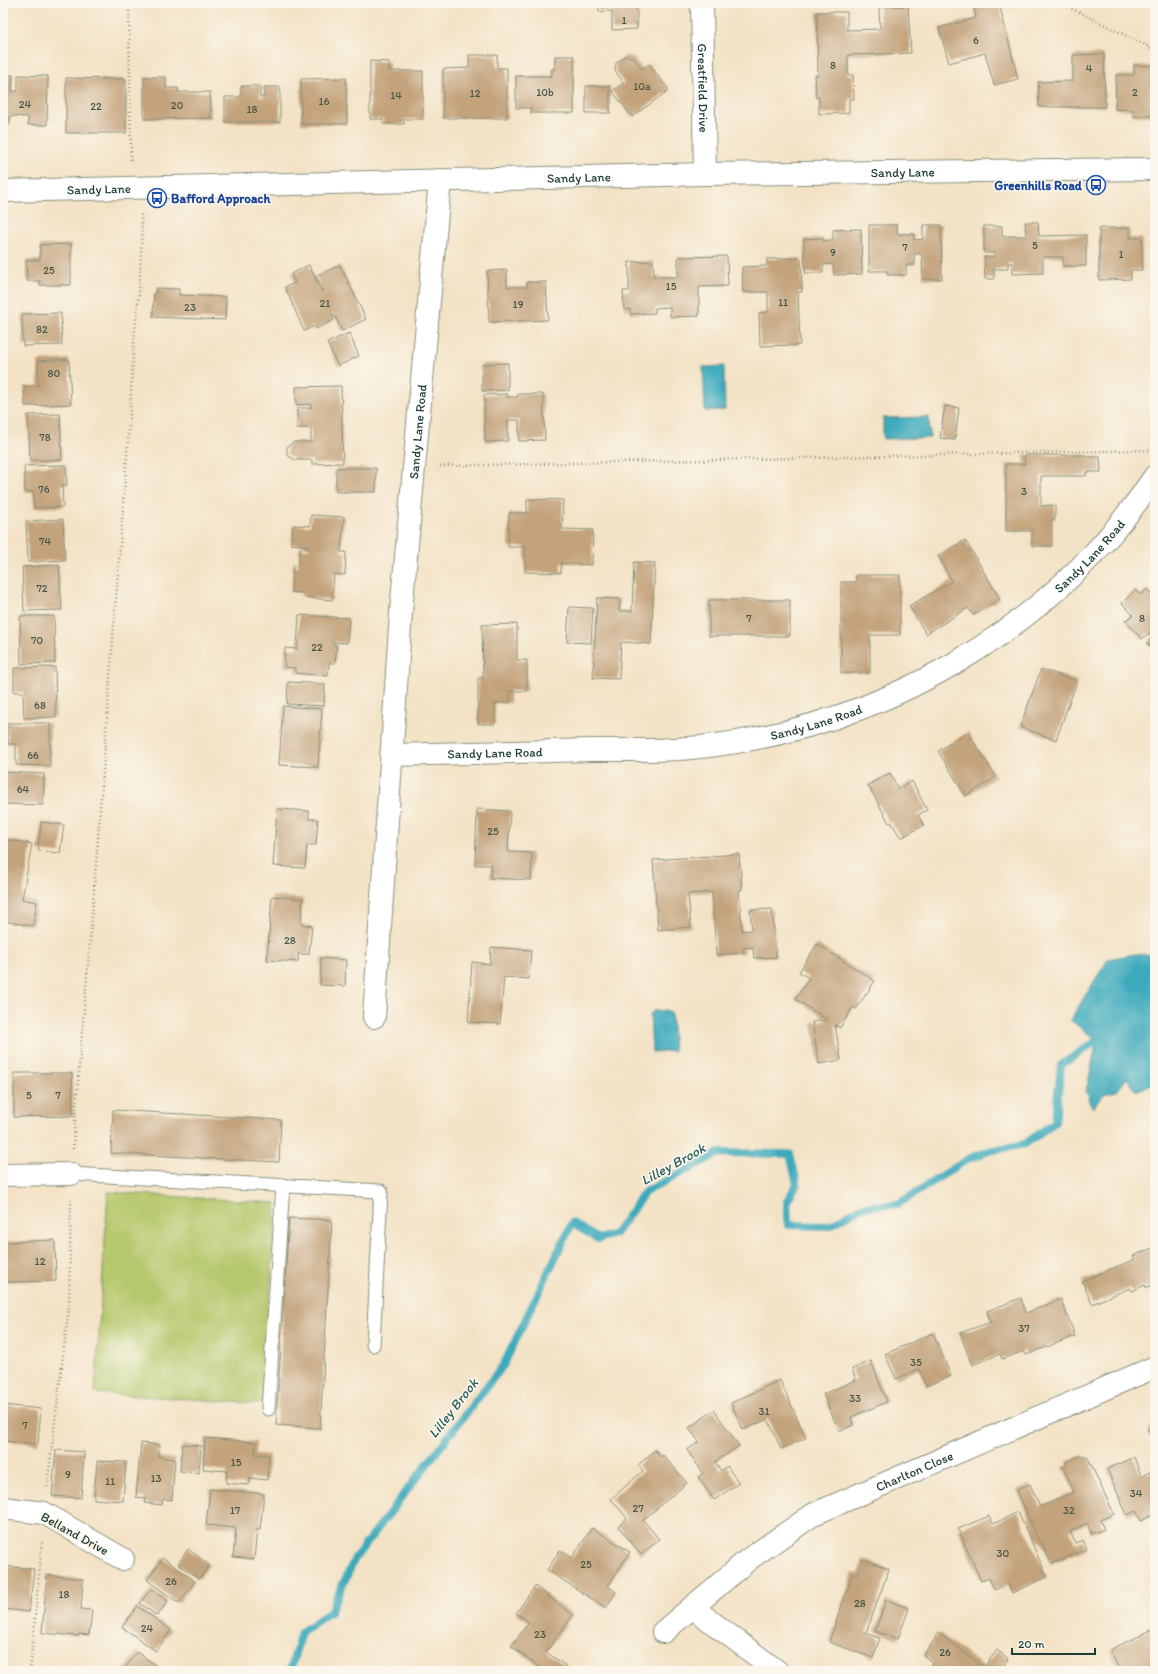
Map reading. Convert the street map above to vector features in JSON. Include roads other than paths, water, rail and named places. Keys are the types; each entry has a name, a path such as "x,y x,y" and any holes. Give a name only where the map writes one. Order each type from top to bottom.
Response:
{"street":[{"name":"Greatfield Drive","path":"702,3 705,174"},
{"name":"Sandy Lane","path":"3,191 705,174 1155,169"},
{"name":"Sandy Lane Road","path":"374,1017 400,612 440,180"},
{"name":"Sandy Lane Road","path":"391,754 660,750 707,746 754,740 801,729 846,715 890,697 933,676 974,652 1016,623 1055,591 1092,555 1125,517 1155,476"},
{"path":"3,1175 71,1174"},
{"name":"Charlton Close","path":"663,1632 749,1559 814,1514 1155,1367"},
{"name":"Belland Drive","path":"3,1508 44,1513 123,1560"},
{"path":"693,1608 777,1671"}],"lane":[{"path":"71,1174 381,1191 373,1345"},
{"path":"268,1409 283,1185"}],"water":[{"path":"724,366 725,410 705,411 703,367"},
{"path":"929,417 930,438 883,439 883,418"},
{"path":"1134,954 1155,955 1155,1082 1136,1091 1127,1078 1117,1091 1104,1094 1093,1108 1086,1091 1097,1040 1070,1020 1108,959"},
{"path":"667,1010 671,1013 674,1051 652,1052 650,1014 653,1011"}],"waterway":[{"name":"Lilley Brook","path":"290,1671 301,1632 330,1612 355,1558 504,1364 572,1223 598,1239 615,1234 645,1192 719,1153 790,1154 797,1184 787,1201 788,1225 829,1226 862,1207 898,1204 968,1159 989,1151 1025,1144 1055,1122 1061,1065 1098,1040 1107,1036"}],"place":[{"name":"Greenhills Road","path":"1096,185"},
{"name":"Bafford Approach","path":"157,198"}]}
